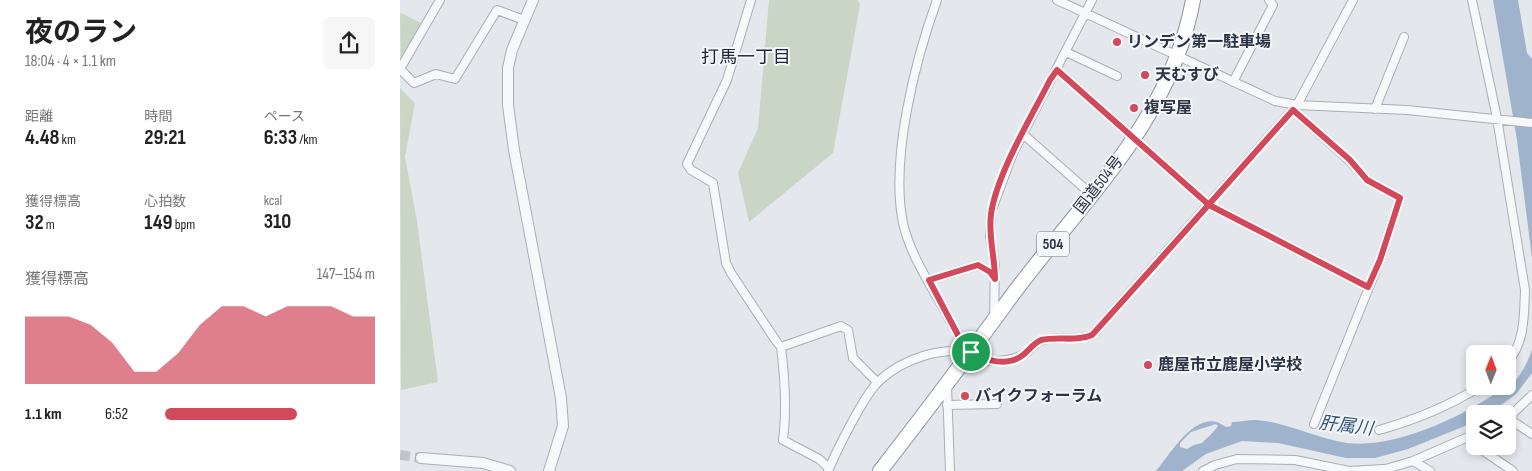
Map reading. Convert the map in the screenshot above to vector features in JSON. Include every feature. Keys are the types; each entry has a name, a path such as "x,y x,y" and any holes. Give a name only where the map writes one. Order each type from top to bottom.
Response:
{"highway":[{"name":"国道504号","path":"880,471 947,385 1005,305 1135,139 1161,97 1178,56 1193,0"}],"street":[{"path":"440,0 400,69 414,83 436,74 455,79 497,10 524,20"},
{"path":"533,0 524,20 508,68 508,105 516,160 561,398 564,426 549,471"},
{"path":"751,0 727,80 687,164 691,170 713,183 718,200 726,263 781,348 787,410 782,440 820,459 829,469 877,382 895,369 935,352 952,350 971,352"},
{"path":"937,0 919,52 901,162 900,199 903,225 913,250 959,337 971,352 984,360 1004,360 1020,357 1041,340 1084,338 1092,335 1295,107 1353,0"},
{"path":"1057,0 1275,101 1295,107 1375,109 1496,118 1532,123"},
{"path":"994,321 995,266 990,236 991,212 1002,181 1023,134 1092,0"},
{"path":"1233,82 1273,5 1269,0"},
{"path":"1472,0 1496,118 1525,290 1524,318 1520,338 1516,346"},
{"path":"1375,109 1404,37"},
{"path":"1066,52 1116,76"},
{"path":"1057,70 1209,205 1368,287"},
{"path":"1295,107 1350,160 1367,180 1400,198 1380,260 1314,424"},
{"path":"1023,134 1092,195"},
{"path":"929,280 978,265 990,272 995,279"},
{"path":"781,348 841,326 848,330 853,358 877,382"},
{"path":"947,385 950,471"},
{"path":"1379,430 1408,422 1466,395"},
{"path":"1516,410 1532,395"},
{"path":"948,405 997,404"},
{"path":"1516,423 1532,434"},
{"path":"1203,471 1237,458 1296,460 1349,470 1381,470 1412,461 1465,439"},
{"path":"1489,455 1513,471"},
{"path":"421,458 482,463 510,471"},
{"path":"1412,461 1430,471"}],"green space":[{"path":"769,0 858,0 860,5 833,153 749,222 738,173 758,128"},
{"path":"400,14 427,26 401,79"},
{"path":"400,88 415,103 405,157 417,221 438,382 401,390"}],"water":[{"path":"1493,0 1518,0 1527,53 1532,59 1532,258 1517,140"},
{"path":"1532,349 1532,373 1516,394 1516,380 1527,363"},
{"path":"1492,395 1515,395 1501,405 1476,405"},
{"path":"1466,411 1466,426 1408,449 1375,458 1346,458 1278,443 1242,441 1206,454 1182,471 1156,471 1190,430 1208,421 1217,422 1227,427 1231,426 1232,422 1266,421 1336,441 1366,444 1407,436 1449,420","holes":["1216,424 1218,426 1202,443 1187,449 1180,447 1180,443 1191,432"]}],"tunnel":[{"path":"400,455 421,458"}],"place":[{"name":"リンデン第一駐車場","path":"1117,42"},
{"name":"天むすび","path":"1145,75"},
{"name":"複写屋","path":"1134,108"},
{"name":"鹿屋市立鹿屋小学校","path":"1148,365"},
{"name":"バイクフォーラム","path":"965,396"}],"district":[{"name":"打馬一丁目","path":"746,57"}],"route":[{"path":"971,352 959,337 929,280 978,265 990,272 995,279 995,266 990,236 991,212 1013,153 1050,80 1057,70 1209,205 1368,287 1380,260 1400,198 1367,180 1350,160 1293,110 1209,205 1126,298 1092,335 1084,338 1041,340 1020,357 1004,360 984,360 971,352"}],"water label":[{"name":"肝属川","path":"1346,426"}]}
